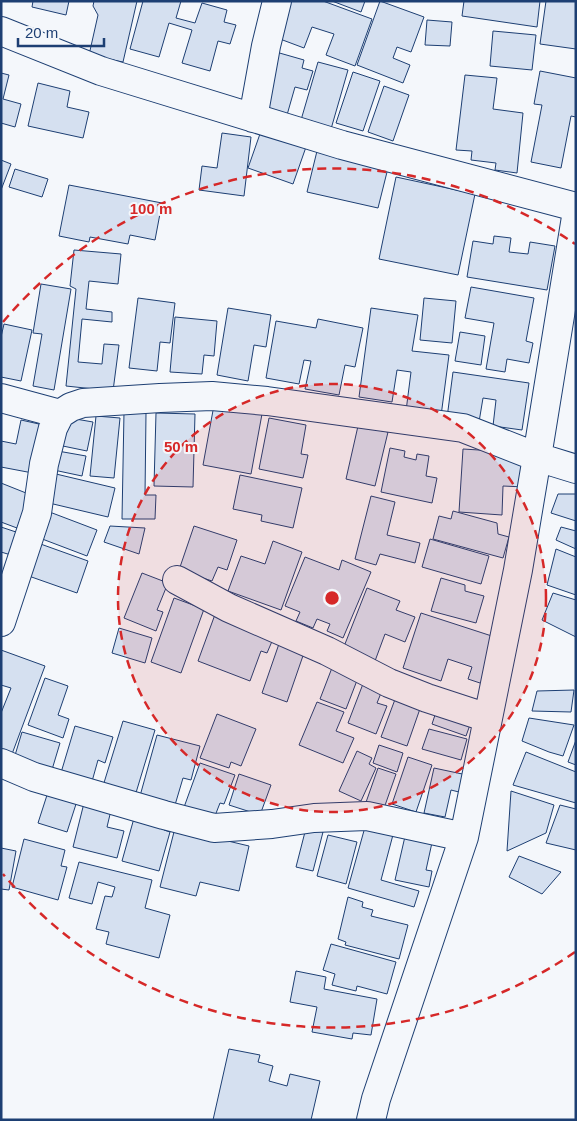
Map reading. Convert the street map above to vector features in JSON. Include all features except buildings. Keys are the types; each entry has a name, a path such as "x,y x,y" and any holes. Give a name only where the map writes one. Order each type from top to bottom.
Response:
{"street":[{"path":"253,118 276,1"},
{"path":"1,32 101,71 342,145 576,206"},
{"path":"371,1120 376,1098 464,837 518,570 576,217"},
{"path":"1,622 37,513 44,464 53,428 60,414 71,407 83,403 212,396 267,401 463,428 537,457 576,469"},
{"path":"1,398 60,414"},
{"path":"177,580 229,608 327,651 389,683 488,718"},
{"path":"1,763 34,778 214,828 272,824 314,818 367,816 464,837"}]}
